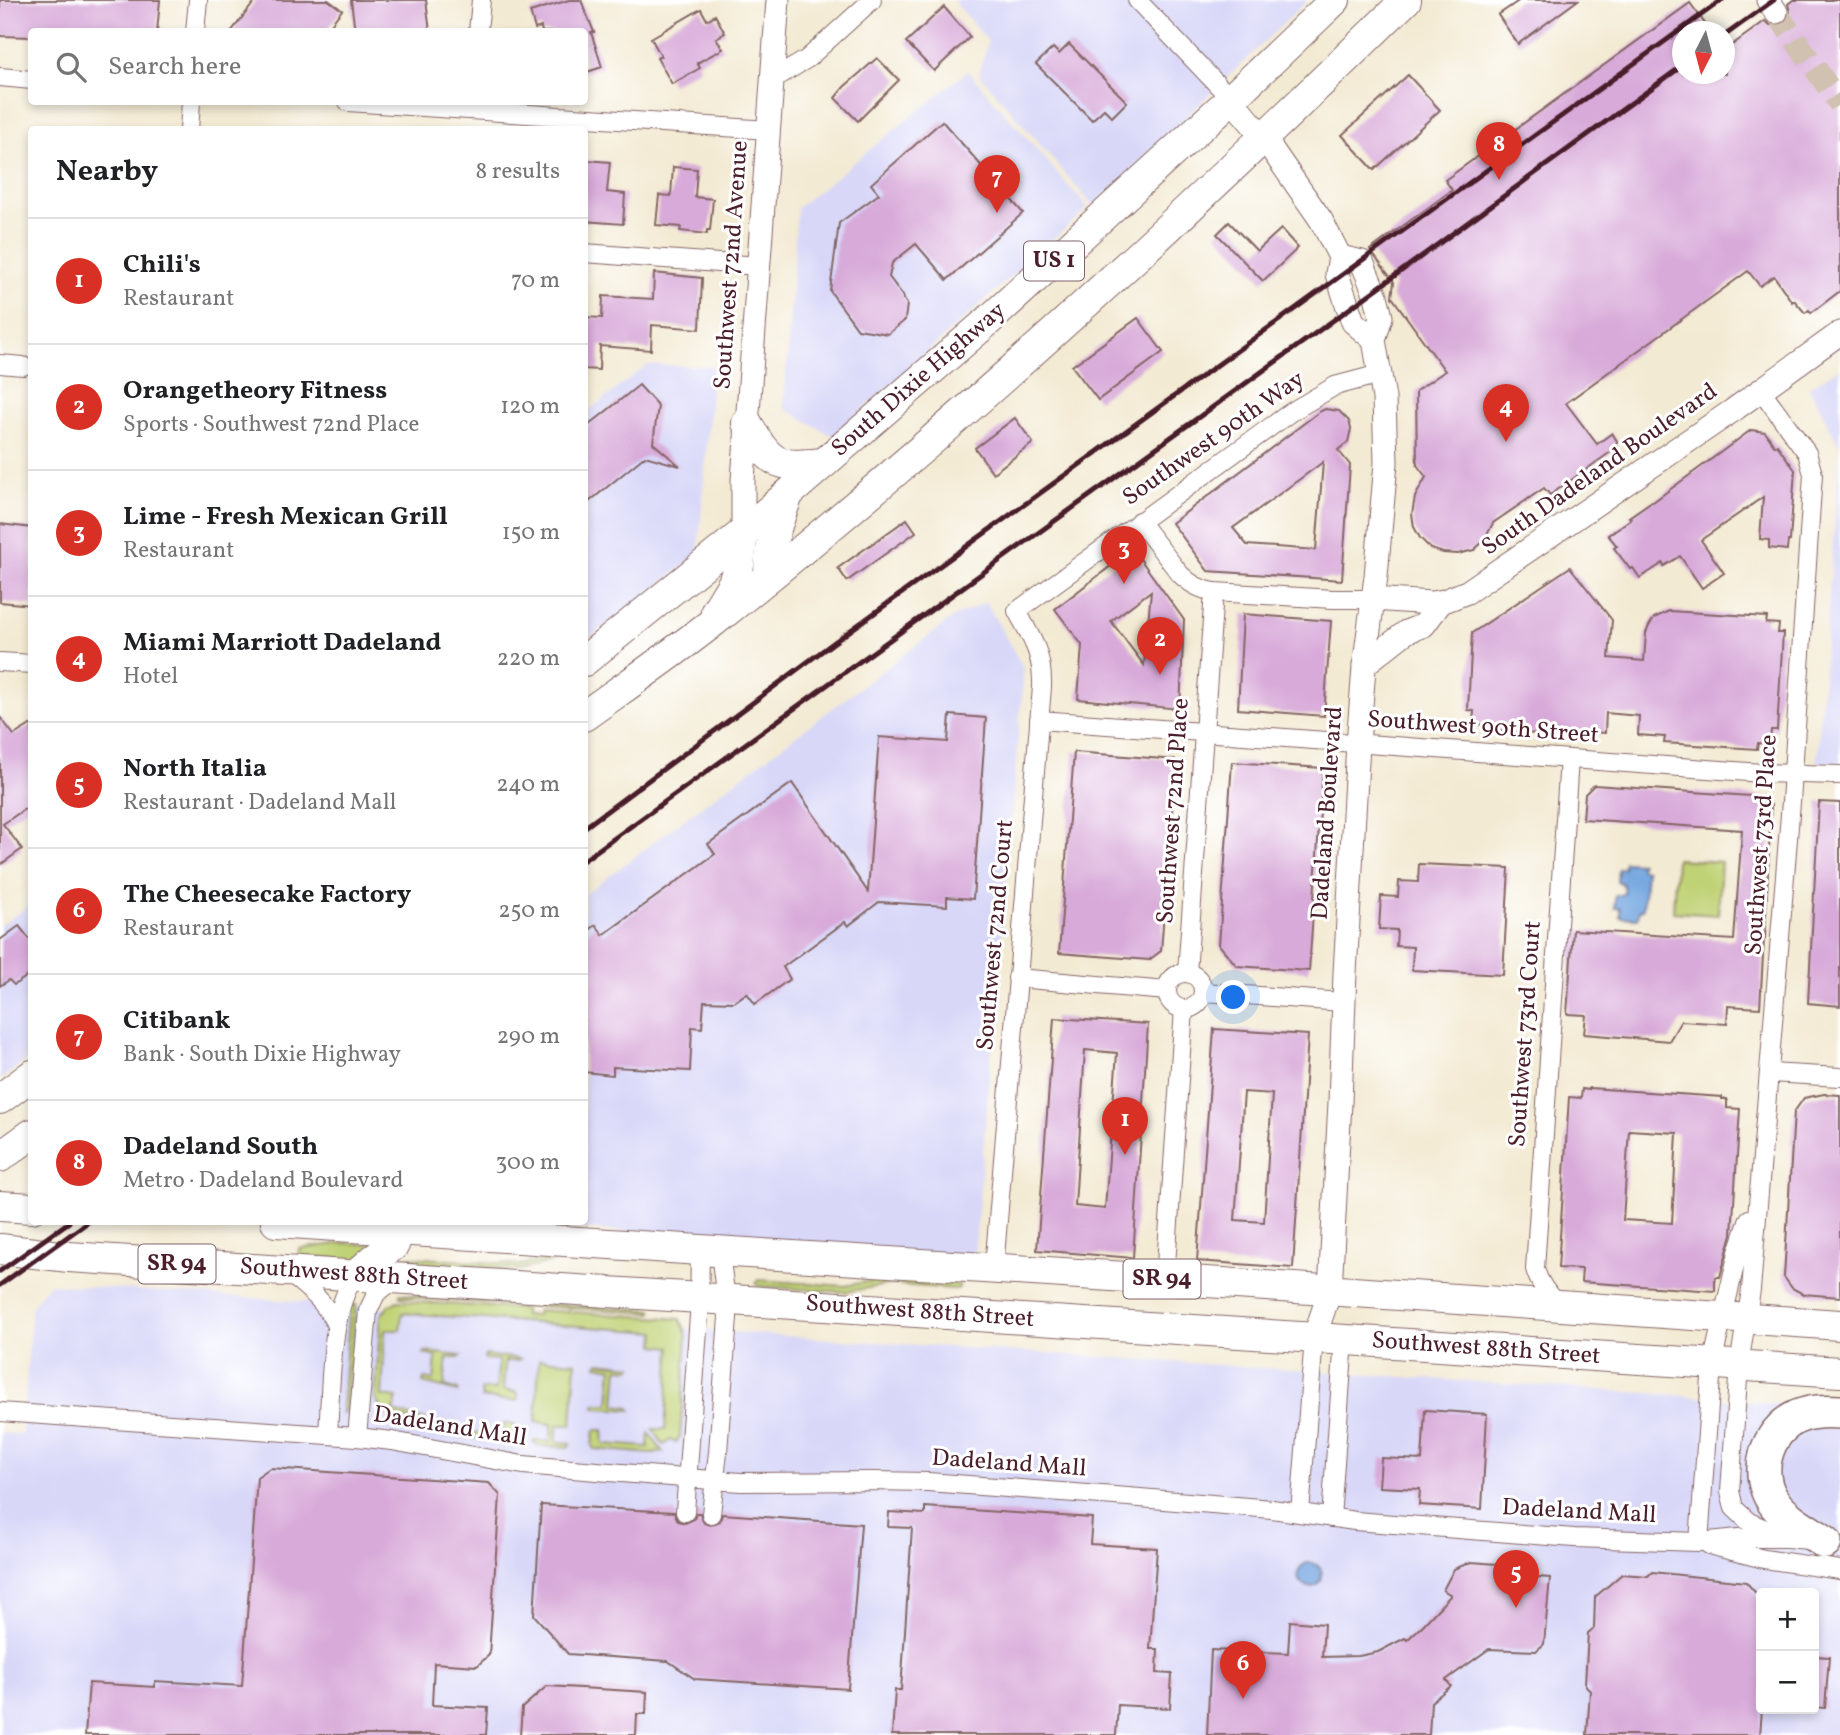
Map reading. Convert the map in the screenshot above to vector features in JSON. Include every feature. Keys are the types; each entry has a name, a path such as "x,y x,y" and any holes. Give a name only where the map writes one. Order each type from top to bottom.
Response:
{"highway":[{"path":"1832,1543 1790,1519 1774,1503 1766,1488 1764,1473 1770,1441 1783,1426 1797,1417 1814,1412 1840,1412"}],"main road":[{"name":"South Dixie Highway","path":"588,658 743,533 988,321 1231,100 1335,0"},
{"name":"US 1","path":"588,713 707,626 993,387 1265,138 1406,0"},
{"path":"747,424 758,444 774,460 789,466 824,463"},
{"path":"768,576 772,540 789,492"},
{"path":"707,626 733,583 739,565 743,533"},
{"path":"0,1099 28,1078"},
{"path":"0,1157 28,1137"},
{"path":"0,1206 28,1208"},
{"name":"Southwest 88th Street","path":"322,1225 1840,1325"},
{"path":"356,1275 394,1245 399,1230"},
{"name":"Southwest 88th Street","path":"0,1249 69,1257 1840,1372"},
{"path":"948,1313 974,1300 988,1285 994,1269"}],"street":[{"path":"195,28 198,0"},
{"path":"478,28 481,0"},
{"name":"Southwest 72nd Avenue","path":"743,533 743,480 778,0"},
{"path":"772,80 807,59 872,0"},
{"path":"1137,0 1231,100"},
{"path":"0,77 28,80"},
{"name":"Dadeland Boulevard","path":"1231,100 1265,138 1313,208 1340,257 1337,274 1353,322 1374,340 1385,409 1386,463 1382,517 1364,665 1359,744 1343,1002 1330,1291 1314,1338"},
{"path":"189,126 191,105"},
{"path":"442,105 769,130"},
{"path":"588,253 759,266"},
{"name":"South Dadeland Boulevard","path":"1373,599 1441,602 1479,585 1761,390 1840,332"},
{"path":"0,364 23,366"},
{"name":"Southwest 90th Way","path":"1017,611 1310,400 1335,386 1380,374"},
{"name":"Southwest 73rd Place","path":"1735,1318 1751,1290 1813,474 1807,453 1761,390"},
{"path":"1139,521 1180,574 1188,582 1206,591 1373,599"},
{"name":"Southwest 72nd Place","path":"1186,973 1214,592"},
{"path":"1364,665 1406,632 1423,625 1441,602"},
{"name":"Southwest 72nd Court","path":"994,1269 1042,671 1040,657 1017,611"},
{"path":"0,662 28,664"},
{"name":"Southwest 90th Street","path":"1039,720 1762,773 1840,775"},
{"name":"Southwest 73rd Court","path":"1559,1306 1545,1291 1535,1269 1569,759"},
{"path":"1186,973 1201,981 1204,992 1195,1007 1184,1009 1170,1001 1167,991 1175,976 1186,973"},
{"path":"1017,978 1167,991"},
{"path":"1204,992 1343,1002"},
{"path":"1165,1279 1184,1009"},
{"path":"1769,1073 1840,1077"},
{"path":"685,1512 714,1298 710,1251"},
{"path":"710,1251 714,1298 728,1317 711,1514"},
{"path":"286,1271 319,1297 336,1325"},
{"path":"328,1435 336,1325 345,1295 356,1275"},
{"path":"358,1437 368,1311 376,1294 396,1278"},
{"name":"Dadeland Boulevard","path":"1330,1291 1344,1339"},
{"path":"1699,1542 1735,1318"},
{"path":"1735,1318 1726,1365 1734,1508 1749,1522 1787,1538"},
{"path":"1300,1513 1314,1338"},
{"path":"1331,1517 1344,1339"},
{"name":"Dadeland Mall","path":"0,1412 358,1437 523,1465 741,1482 928,1482 1128,1496 1355,1521 1574,1538 1699,1542 1740,1538 1787,1538 1832,1543"},
{"name":"Dadeland Mall","path":"1699,1542 1764,1559 1840,1570"}],"shaded area":[{"path":"953,0 1308,0 1093,206 979,74 988,41"},
{"path":"968,71 1088,208 833,436 784,408 797,208"},
{"path":"647,365 713,366 698,555 588,639 588,412"},
{"path":"1840,368 1840,447 1809,387"},
{"path":"1840,447 1840,763 1817,762"},
{"path":"986,602 1024,669 974,1258 533,1225 588,1225 588,892 954,617"},
{"path":"28,906 28,1058 0,1080 0,926"},
{"path":"49,1284 1674,1395 1787,1405 1813,1428 1840,1429 1840,1735 0,1735 0,1433 22,1434 32,1306"}],"green space":[{"path":"1676,859 1721,862 1718,915 1673,912"},
{"path":"343,1243 375,1245 359,1260 299,1256 300,1249"},
{"path":"561,1257 561,1260 519,1270 392,1262 397,1258 520,1265"},
{"path":"888,1278 956,1283 959,1288 891,1284 845,1292 756,1284 758,1280 845,1286"},
{"path":"400,1294 652,1310 652,1313 400,1297"},
{"path":"397,1301 524,1309 524,1315 537,1316 538,1310 680,1319 687,1337 680,1436 676,1443 671,1440 664,1445 653,1429 665,1429 671,1347 655,1345 656,1332 402,1313 400,1330 385,1330 382,1396 397,1398 393,1412 480,1434 503,1436 504,1424 515,1426 513,1443 508,1444 407,1426 408,1420 388,1414 375,1398 381,1315"},
{"path":"350,1304 356,1305 347,1407 343,1413 342,1409"},
{"path":"426,1352 461,1356 447,1358 444,1387 458,1389 458,1392 423,1383 424,1379 434,1380 436,1357 424,1354"},
{"path":"486,1355 520,1359 505,1361 503,1390 516,1392 518,1400 482,1398 481,1390 496,1390 499,1360 485,1359"},
{"path":"539,1359 576,1362 572,1425 557,1425 557,1442 571,1443 569,1447 538,1446 534,1443 551,1441 552,1424 536,1422"},
{"path":"599,1362 633,1366 631,1369 618,1368 615,1405 629,1407 631,1410 595,1407 596,1404 609,1404 612,1368 597,1365"},
{"path":"596,1430 603,1430 604,1444 648,1447 649,1433 663,1452 653,1454 594,1449 592,1446"}],"water":[{"path":"1624,862 1641,863 1640,869 1646,870 1643,909 1639,910 1638,918 1620,917 1620,908 1615,908 1615,895 1625,892 1623,884 1617,881 1618,869 1623,869"},
{"path":"1310,1563 1318,1567 1322,1575 1318,1583 1310,1587 1302,1583 1298,1575 1302,1567"}],"building":[{"path":"0,0 160,0 157,28 28,28 28,37 0,36"},
{"path":"256,0 328,0 342,10 328,28 234,28"},
{"path":"351,0 426,0 430,28 354,28"},
{"path":"569,0 581,0 594,32 591,32 602,67 588,72 588,28 535,28 530,12"},
{"path":"1520,0 1578,0 1518,44 1498,15"},
{"path":"1793,0 1840,0 1840,291 1811,313 1809,310 1805,313 1794,300 1792,302 1774,276 1760,286 1748,271 1566,403 1597,444 1612,433 1617,441 1615,449 1550,495 1544,488 1493,523 1484,541 1474,550 1458,554 1431,549 1414,527 1412,514 1415,497 1426,477 1417,465 1416,391 1445,371 1392,297 1394,282 1370,250 1452,190 1445,180 1690,3 1703,21 1672,21 1672,84 1735,84 1735,43 1765,21 1776,26 1784,23 1790,12 1788,4"},
{"path":"944,7 970,37 934,71 906,42"},
{"path":"701,9 707,20 715,15 725,33 716,38 723,49 697,63 700,68 672,84 657,58 661,56 651,38"},
{"path":"1069,44 1127,102 1112,117 1104,109 1092,120 1036,64 1053,48 1059,54"},
{"path":"877,58 899,80 858,121 835,98"},
{"path":"1408,75 1440,110 1374,170 1342,135"},
{"path":"942,121 1023,213 947,280 916,244 892,263 889,277 907,304 905,320 888,334 858,329 830,291 839,223 879,194 871,184"},
{"path":"588,160 610,162 607,192 625,194 623,224 588,221"},
{"path":"673,167 697,169 695,197 713,199 710,230 707,230 707,234 680,231 681,227 656,225 659,195 671,196"},
{"path":"1229,222 1257,251 1281,229 1298,248 1263,281 1217,234"},
{"path":"654,273 702,278 700,329 652,325 651,350 600,346 599,370 588,369 588,317 602,318 603,296 653,299"},
{"path":"1138,318 1163,352 1098,400 1072,366"},
{"path":"639,385 658,406 653,443 680,466 645,456 588,503 588,426"},
{"path":"1325,409 1339,411 1349,421 1351,429 1348,442 1338,450 1350,465 1342,580 1208,571 1172,523","holes":["1323,462 1316,550 1247,545 1233,528"]},
{"path":"1015,418 1033,443 993,473 975,448"},
{"path":"1751,430 1765,432 1795,470 1787,550 1769,548 1769,540 1760,539 1763,497 1701,540 1724,573 1702,588 1680,556 1640,578 1614,548 1617,546 1608,535"},
{"path":"907,519 916,532 847,581 838,568"},
{"path":"0,524 28,528 28,605 0,602"},
{"path":"1133,549 1184,620 1180,709 1078,699 1082,645 1055,609","holes":["1151,591 1144,665 1111,621"]},
{"path":"1570,567 1612,620 1609,658 1644,661 1649,626 1654,618 1669,611 1767,617 1766,623 1779,624 1778,633 1783,633 1777,730 1771,730 1770,744 1758,743 1757,749 1664,743 1665,737 1638,735 1639,716 1606,713 1605,733 1579,731 1579,737 1485,730 1485,725 1473,724 1474,711 1468,710 1472,633"},
{"path":"1243,614 1331,621 1324,716 1238,709"},
{"path":"950,715 986,718 973,899 947,897 947,906 879,902 848,926 845,922 783,967 790,979 755,1004 747,993 734,1002 704,1001 702,1028 692,1027 690,1071 613,1067 613,1075 588,1072 588,931 596,925 603,935 715,854 708,844 792,783 868,892 879,737 948,742"},
{"path":"0,717 14,735 28,726 28,807 3,824 22,849 0,865"},
{"path":"1074,752 1176,760 1161,951 1149,960 1059,953"},
{"path":"1232,762 1323,768 1309,971 1237,966 1219,945"},
{"path":"1594,785 1764,797 1771,805 1760,1008 1728,1006 1727,1024 1681,1021 1669,1041 1584,1034 1586,1015 1567,1014 1573,930 1734,940 1742,830 1583,819 1585,794"},
{"path":"1819,802 1840,803 1840,1006 1808,1003"},
{"path":"1419,864 1509,868 1503,975 1412,970 1413,947 1396,946 1397,930 1379,929 1381,896 1398,897 1399,881 1418,882"},
{"path":"19,926 28,937 28,976 14,985 9,980 0,986 0,940"},
{"path":"1054,1018 1148,1024 1133,1258 1037,1250","holes":["1085,1050 1117,1053 1105,1209 1075,1206"]},
{"path":"1214,1029 1308,1035 1293,1268 1197,1261","holes":["1244,1092 1272,1094 1264,1222 1235,1220"]},
{"path":"1582,1089 1722,1097 1727,1099 1727,1108 1740,1109 1732,1234 1720,1277 1715,1277 1715,1291 1581,1282 1582,1269 1558,1268 1569,1097 1581,1098","holes":["1629,1130 1677,1133 1672,1223 1623,1220"]},
{"path":"1824,1094 1840,1095 1840,1297 1803,1294 1792,1288 1784,1277 1794,1112 1804,1098"},
{"path":"1425,1410 1487,1414 1482,1509 1419,1505 1420,1489 1379,1487 1381,1458 1422,1460"},
{"path":"270,1468 489,1483 500,1495 489,1655 477,1666 434,1663 432,1705 488,1708 486,1735 85,1735 89,1683 155,1687 155,1681 242,1686 257,1477"},
{"path":"541,1505 674,1512 678,1521 685,1523 694,1519 696,1513 700,1513 704,1523 710,1525 720,1521 722,1514 861,1524 848,1689 695,1679 668,1661 568,1654 534,1615"},
{"path":"925,1507 1092,1518 1090,1544 1157,1548 1150,1649 1158,1649 1157,1673 1172,1674 1170,1708 1118,1705 1116,1735 892,1735 895,1690 901,1690 912,1528 888,1527 889,1512 925,1514"},
{"path":"1471,1562 1510,1565 1510,1575 1550,1578 1544,1644 1536,1651 1489,1649 1446,1680 1451,1686 1431,1702 1429,1735 1207,1735 1211,1650 1288,1653 1290,1621 1324,1624 1322,1657 1359,1656 1378,1652 1405,1638 1407,1640 1424,1624 1451,1595 1443,1590 1454,1569"},
{"path":"1652,1572 1746,1582 1756,1593 1756,1714 1762,1714 1760,1735 1587,1735 1590,1691 1585,1684 1588,1633 1594,1628 1595,1597 1622,1574 1648,1576"},
{"path":"1819,1656 1829,1657 1825,1708 1819,1707"},
{"path":"547,1686 647,1692 646,1714 637,1714 636,1735 520,1735 522,1708"}],"tunnel":[{"path":"1776,12 1840,104"}],"railway":[{"path":"588,825 833,643 1722,0"},
{"path":"1735,28 1774,0"},
{"path":"588,857 1672,73"},
{"path":"0,1271 65,1225"},
{"path":"0,1285 84,1225"}],"place":[{"name":"Dadeland South","path":"1499,180"},
{"name":"Citibank","path":"997,213"},
{"name":"Miami Marriott Dadeland","path":"1506,442"},
{"name":"Lime - Fresh Mexican Grill","path":"1124,584"},
{"name":"Orangetheory Fitness","path":"1160,675"},
{"name":"Chili's","path":"1125,1155"},
{"name":"North Italia","path":"1516,1608"},
{"name":"The Cheesecake Factory","path":"1243,1699"}]}
